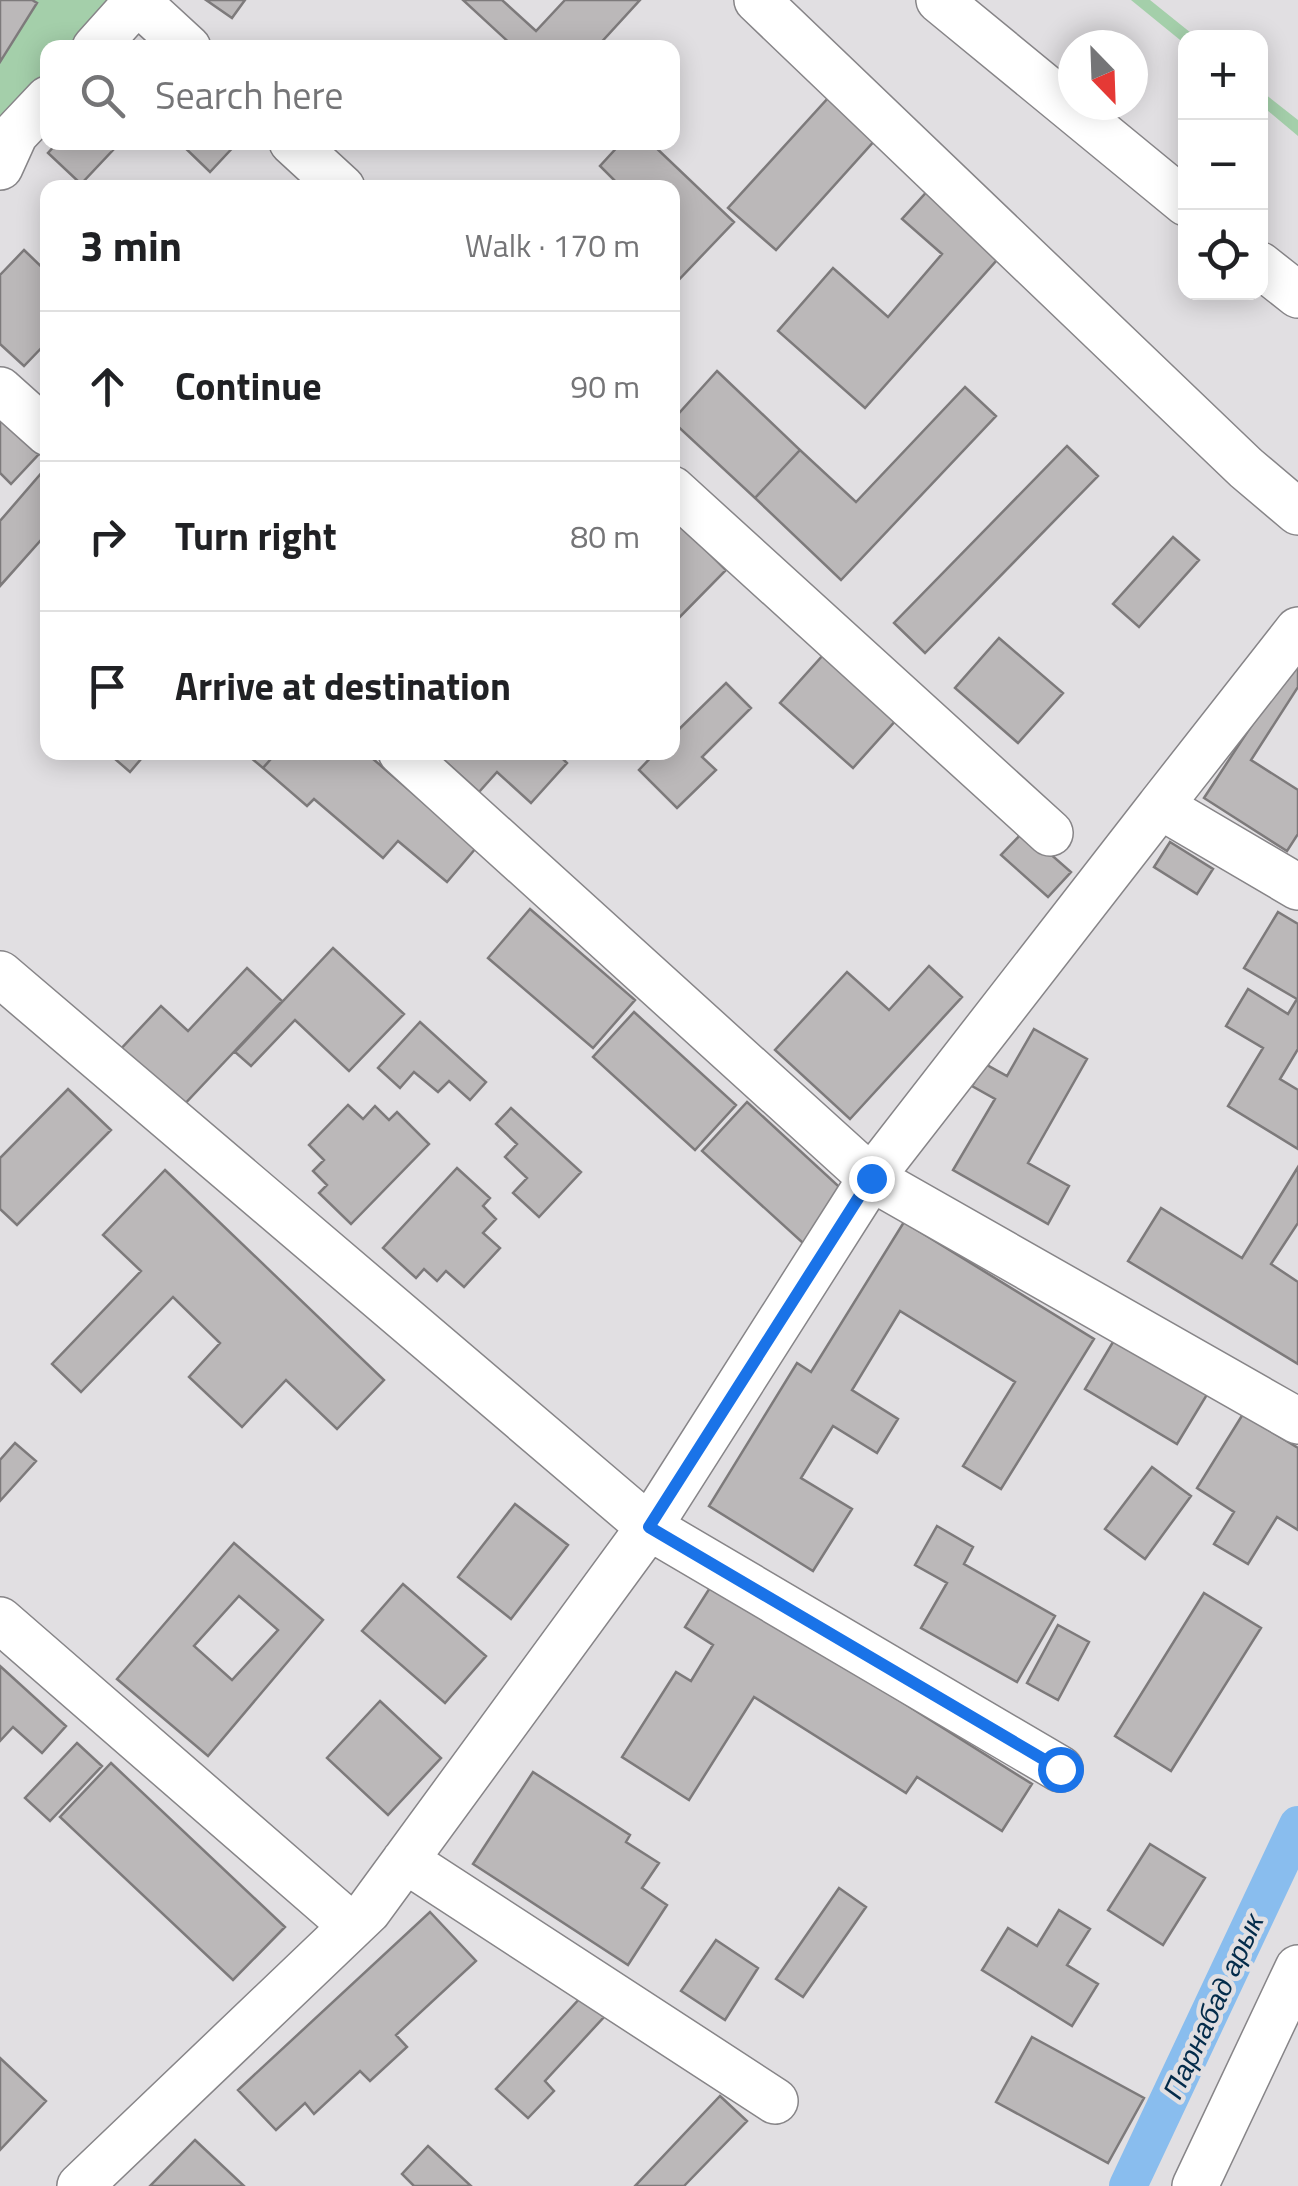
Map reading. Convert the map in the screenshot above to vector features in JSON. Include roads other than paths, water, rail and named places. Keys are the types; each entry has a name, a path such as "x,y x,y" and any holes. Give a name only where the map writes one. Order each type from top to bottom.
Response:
{"street":[{"path":"101,40 138,0 180,40"},
{"path":"757,0 1246,468 1298,512"},
{"path":"939,0 1178,196"},
{"path":"0,166 15,134 40,107"},
{"path":"301,150 333,180"},
{"path":"1268,271 1298,295"},
{"path":"0,390 40,426"},
{"path":"680,496 1050,833"},
{"path":"80,2186 368,1911 649,1527 871,1178 1298,630"},
{"path":"410,760 871,1178 1298,1421"},
{"path":"1160,806 1298,887"},
{"path":"0,974 649,1527 1060,1769"},
{"path":"0,1620 352,1926"},
{"path":"405,1860 774,2101"},
{"path":"1195,2186 1298,1968"}],"waterway":[{"name":"Парнабад арык","path":"1128,2186 1298,1825"}]}
